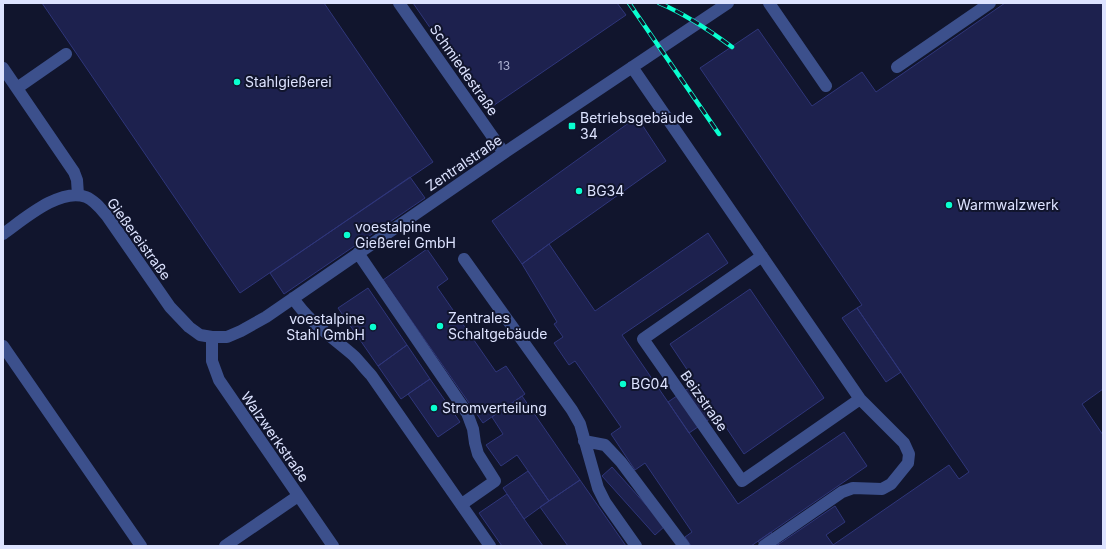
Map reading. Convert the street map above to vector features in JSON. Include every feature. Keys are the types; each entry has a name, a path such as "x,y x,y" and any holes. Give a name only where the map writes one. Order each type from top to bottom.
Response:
{"street":[{"name":"Schmiedestraße","path":"399,3 504,154"},
{"path":"769,3 826,86"},
{"path":"897,67 990,3"},
{"name":"Zentralstraße","path":"212,337 227,337 266,317 722,5"},
{"path":"17,88 66,54"},
{"path":"632,67 860,399 904,444 909,454 908,463 891,484 882,489 853,488 842,492 764,546"},
{"path":"3,68 74,172 77,180 78,195 70,195 44,206 3,234"},
{"name":"Gießereistraße","path":"78,195 87,197 107,216 170,307 189,327 200,334 212,337"},
{"path":"358,254 471,421 478,454 495,481 462,504"},
{"name":"Beizstraße","path":"762,256 643,339 647,345 742,481 860,399"},
{"path":"464,259 572,410 580,424 598,488 605,502 636,546"},
{"path":"293,298 306,316 355,358 371,375 490,546"},
{"name":"Walzwerkstraße","path":"212,337 212,361 218,380 333,546"},
{"path":"3,346 141,546"},
{"path":"584,441 605,445 621,462 684,546"},
{"path":"225,546 298,496"}],"building":[{"name":"Stahlgießerei","path":"42,3 324,3 433,162 240,293"},
{"path":"413,3 617,3 626,15 487,110"},
{"name":"Warmwalzwerk","path":"1005,3 1103,3 1103,389 1082,404 1103,435 1103,546 834,546 833,545 949,465 959,479 969,472 857,308 862,305 700,68 758,29 812,106 862,72 876,92"},
{"name":"BG34","path":"637,117 666,161 522,264 492,221"},
{"name":"voestalpine Gießerei GmbH","path":"410,177 425,198 284,294 270,273"},
{"name":"BG04","path":"708,233 728,263 622,335 738,504 844,432 867,466 751,546 691,546 685,537 692,532 645,463 635,470 611,434 621,427 575,361 569,365 554,343 563,337 554,324 557,322 522,264 549,244 595,311"},
{"name":"Zentrales Schaltgebäude","path":"427,249 448,279 437,287 496,372 506,366 525,394 483,423 383,280"},
{"name":"voestalpine Stahl GmbH","path":"368,288 407,345 378,366 338,308"},
{"path":"750,289 824,398 744,454 717,414 689,433 668,402 696,383 670,344"},
{"path":"857,308 901,372 886,382 842,318"},
{"path":"407,345 430,379 401,399 378,366"},
{"name":"Stromverteilung","path":"430,379 460,422 438,437 408,394"},
{"path":"522,396 580,480 549,501 517,455 501,466 486,445 503,434 492,417"},
{"path":"612,467 665,526 655,535 602,476"},
{"path":"528,471 549,501 524,519 503,488"},
{"path":"580,480 626,546 568,546 540,507"},
{"path":"507,494 543,546 502,546 479,513"},
{"path":"835,506 845,522 826,535 834,546 776,546"},
{"path":"771,532 779,544 776,546 761,546 758,541"}],"railway":[{"path":"629,3 719,134"},
{"path":"659,3 697,23 732,47"}],"place":[{"name":"Stahlgießerei","path":"237,82"},
{"name":"Betriebsgebäude 34","path":"572,126"},
{"name":"BG34","path":"579,191"},
{"name":"Warmwalzwerk","path":"949,205"},
{"name":"voestalpine Gießerei GmbH","path":"347,235"},
{"name":"Zentrales Schaltgebäude","path":"440,326"},
{"name":"voestalpine Stahl GmbH","path":"373,327"},
{"name":"BG04","path":"623,384"},
{"name":"Stromverteilung","path":"434,408"}]}
